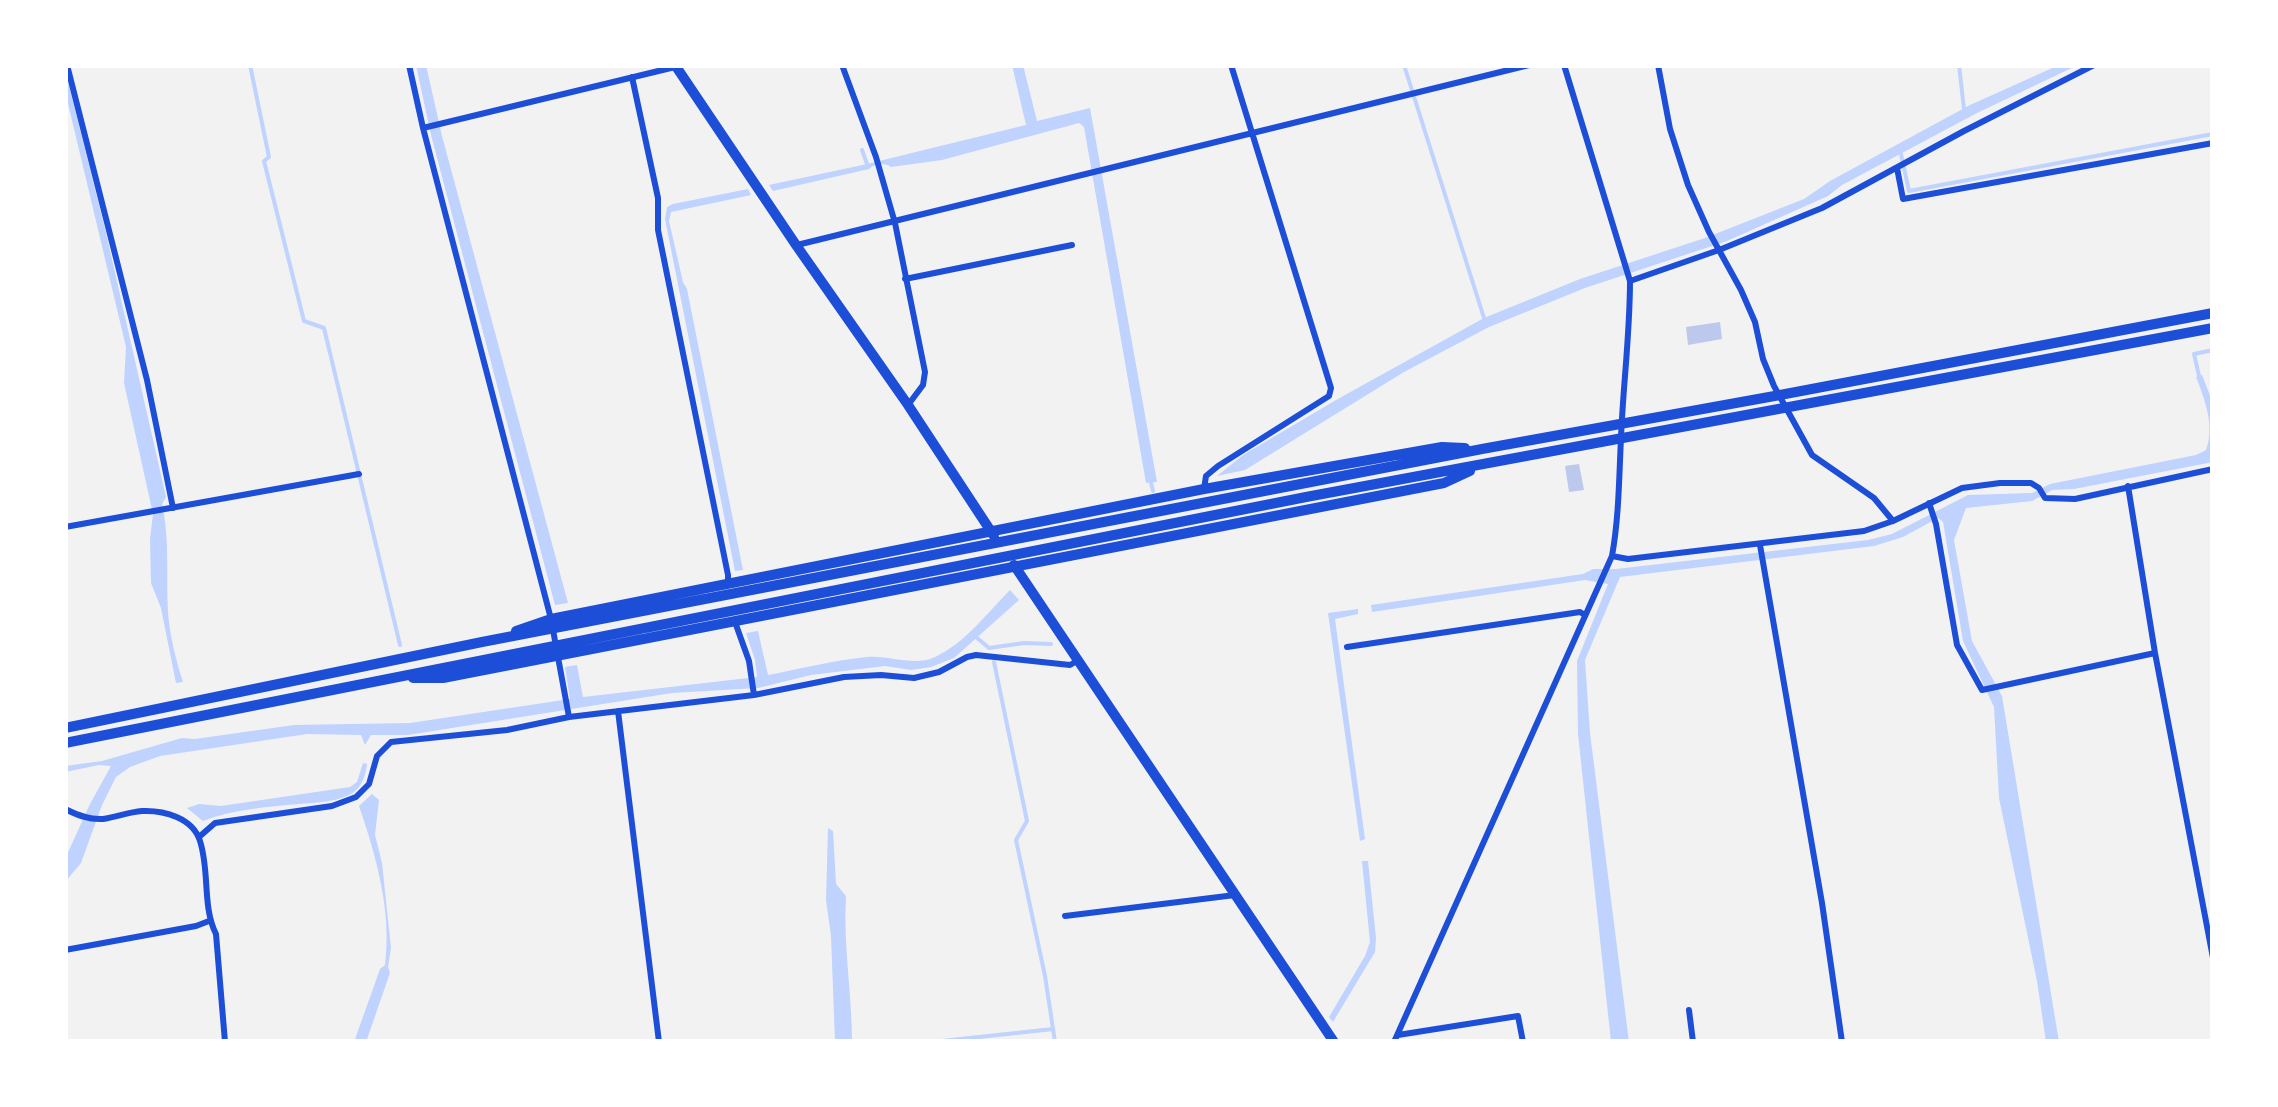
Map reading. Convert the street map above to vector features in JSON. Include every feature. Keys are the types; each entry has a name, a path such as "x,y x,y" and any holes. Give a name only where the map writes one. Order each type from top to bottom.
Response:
{"main road":[{"path":"676,66 1334,1042"},
{"path":"65,728 482,642 1482,448 2213,313"},
{"path":"65,743 1306,498 2213,328"},
{"path":"482,642 551,619 1204,490 1442,447 1482,448"},
{"path":"386,678 443,678 735,622 1444,482 1484,464"}],"street":[{"path":"66,65 147,380 169,509"},
{"path":"409,65 551,619 570,717"},
{"path":"842,65 880,168 925,372 923,386 908,406"},
{"path":"1204,490 1206,476 1218,466 1329,396 1330,388 1231,65"},
{"path":"796,245 1529,65"},
{"path":"1395,1039 1612,556 1617,527 1630,281 1564,65"},
{"path":"1658,65 1688,184 1755,322 1763,359 1780,395 1812,455 1874,498 1894,521"},
{"path":"1630,281 1822,208 2094,65"},
{"path":"423,128 676,66"},
{"path":"632,77 658,198 658,230 728,585"},
{"path":"1896,168 1903,199 2213,143"},
{"path":"905,279 1072,245"},
{"path":"1612,556 1628,559 1761,548 1864,531 1930,507 1962,488 2031,483 2045,498 2075,499 2213,469"},
{"path":"65,527 359,474"},
{"path":"2128,486 2213,958"},
{"path":"1930,507 1957,645 1982,690 2155,652"},
{"path":"1761,548 1842,1042"},
{"path":"1347,647 1580,612 1585,615"},
{"path":"735,622 750,661 754,695"},
{"path":"199,837 215,822 332,806 356,797 370,784 377,756 391,742 754,695 844,676 929,676 976,655 1070,665 1077,661"},
{"path":"618,710 660,1042"},
{"path":"65,810 101,819 140,811 162,812 186,822 199,837 210,921 216,934 226,1042"},
{"path":"1065,916 1235,895"},
{"path":"65,950 210,921"},
{"path":"1688,1010 1694,1042"},
{"path":"1395,1039 1518,1016 1523,1042"}],"water":[{"path":"416,65 426,65 568,603 555,605"},
{"path":"1012,65 1023,65 1037,121 1090,108 1157,482 1146,483 1084,127 1079,123 942,160 891,167 879,164 773,191 769,185 1026,125"},
{"path":"2059,65 2078,65 1977,113 1828,196 1727,241 1585,288 1489,327 1404,372 1245,470 1217,476 1243,455 1484,318 1580,279 1705,238 1804,199 1970,105"},
{"path":"65,70 166,497 162,504 168,613 183,682 176,683 161,608 151,583 153,514 124,383 126,347 65,91"},
{"path":"748,189 751,195 671,212 669,221 687,289 743,570 735,571 665,219 667,207 673,204"},
{"path":"2202,375 2213,403 2213,462 2052,490 2032,501 1966,508 1954,540 1972,641 2002,696 2059,1042 2046,1042 1999,798 1994,707 1963,641 1943,522 1938,518 1903,537 1874,546 1620,577 1585,660 1590,733 1629,1042 1611,1042 1578,734 1577,661 1608,584 1585,580 1372,612 1371,605 1583,574 1593,569 1868,540 1892,534 1968,495 2032,493 2050,484 2196,455 2206,450 2210,432 2196,377"},
{"path":"1010,590 1019,600 954,658 931,667 911,670 885,666 811,675 758,688 672,693 408,735 371,735 365,745 361,735 307,734 160,756 116,777 81,863 65,882 65,859 111,766 65,772 65,766 102,761 182,738 294,725 410,723 570,699 565,667 577,665 583,697 757,677 746,633 758,631 768,675 867,657 927,660 956,644"},
{"path":"1358,609 1358,614 1335,619 1365,839 1360,841 1328,613"},
{"path":"363,763 367,764 359,787 335,800 250,809 203,821 187,808 350,787 357,782"},
{"path":"372,794 379,800 375,835 382,863 390,973 366,1042 354,1042 380,969 385,965 387,945 381,884 359,806"},
{"path":"828,828 833,831 836,884 846,896 852,1042 835,1042 826,900"},
{"path":"1362,861 1368,861 1375,952 1333,1022 1329,1017 1370,942"}],"building":[{"path":"1720,322 1722,339 1688,345 1686,327"},
{"path":"1579,464 1584,490 1569,492 1565,466"}],"waterway":[{"path":"250,65 269,157 264,161 304,321 324,328 400,645"},
{"path":"1404,65 1484,318"},
{"path":"1959,65 1964,109"},
{"path":"1901,154 1909,191 2213,134"},
{"path":"862,150 867,164"},
{"path":"2199,376 2194,354 2213,350"},
{"path":"1151,483 1153,491"},
{"path":"976,637 989,648 1051,644"},
{"path":"994,662 1027,821 1016,840 1055,1042"},
{"path":"933,1042 1053,1029"}]}
